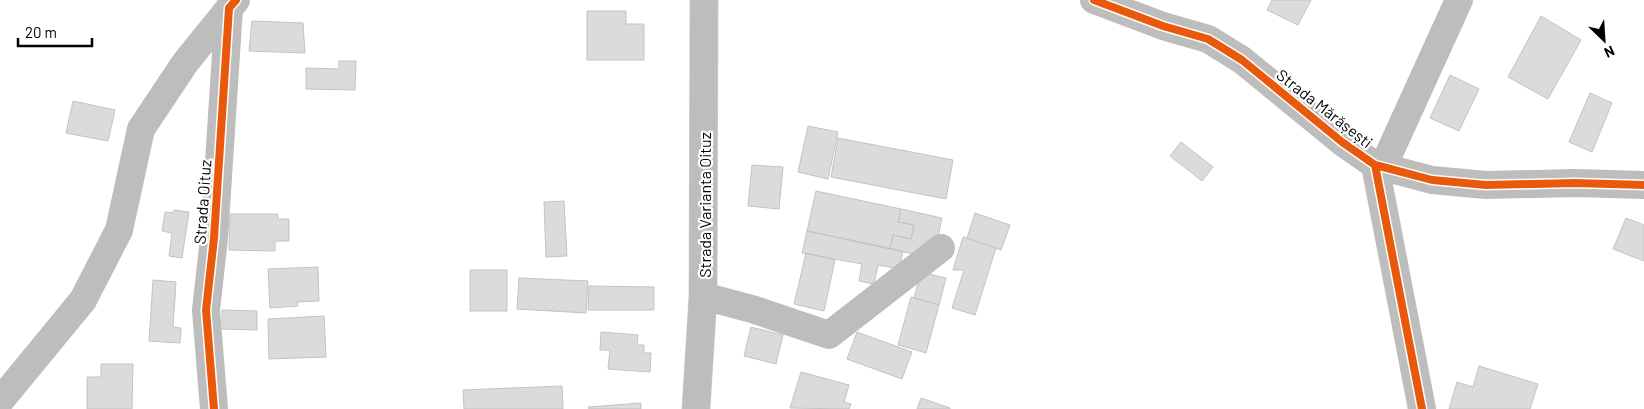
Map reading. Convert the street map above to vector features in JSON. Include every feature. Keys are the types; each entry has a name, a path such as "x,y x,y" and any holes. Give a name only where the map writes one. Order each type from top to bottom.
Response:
{"street":[{"name":"Strada Varianta Oituz","path":"696,409 703,296 704,0"},
{"name":"Strada Mărășești","path":"1094,0 1163,26 1208,39 1242,60 1342,142 1379,166 1432,180 1486,185 1644,184"},
{"path":"1422,409 1379,166 1459,0"},
{"path":"0,401 83,300 119,230 142,130 185,63 232,4"},
{"name":"Strada Oituz","path":"214,409 206,310 214,238 232,4"},
{"path":"703,296 752,308 829,335 941,248"}],"building":[{"path":"1272,0 1311,0 1298,25 1267,10"},
{"path":"587,11 626,11 626,24 644,24 644,60 587,60"},
{"path":"1541,16 1581,40 1548,99 1508,77"},
{"path":"252,21 303,23 305,53 249,51"},
{"path":"339,61 356,61 355,90 306,89 306,68 339,69"},
{"path":"1450,75 1479,89 1459,131 1430,118"},
{"path":"1590,93 1612,103 1592,152 1569,142"},
{"path":"73,101 115,110 108,141 66,133"},
{"path":"808,126 838,132 828,179 798,172"},
{"path":"838,138 953,160 946,199 831,177"},
{"path":"1181,142 1213,167 1202,181 1170,156"},
{"path":"752,165 783,167 779,209 748,206"},
{"path":"816,191 901,209 898,222 914,225 911,239 893,235 890,249 807,231"},
{"path":"564,201 567,256 546,257 544,202"},
{"path":"901,209 942,218 936,247 923,256 890,249 893,235 911,239 914,225 898,222"},
{"path":"174,210 189,212 182,258 169,256 172,233 162,231 165,212 173,213"},
{"path":"975,213 1010,225 1001,250 967,238"},
{"path":"230,214 278,214 278,219 289,219 289,241 275,241 275,251 229,250"},
{"path":"1626,218 1644,225 1644,261 1613,249"},
{"path":"807,231 903,251 899,269 878,265 874,284 859,281 862,264 802,253"},
{"path":"963,237 996,248 975,315 952,308 964,270 953,270"},
{"path":"806,253 835,260 824,311 794,304"},
{"path":"318,267 319,301 297,302 298,306 270,308 268,269"},
{"path":"470,270 507,270 507,311 470,311"},
{"path":"921,272 946,278 939,305 914,298"},
{"path":"519,278 588,281 586,313 517,309"},
{"path":"153,280 176,282 173,327 181,328 180,343 149,341"},
{"path":"589,286 654,287 654,310 588,310"},
{"path":"911,297 939,305 926,353 898,345"},
{"path":"222,310 257,311 257,330 222,329"},
{"path":"324,316 326,357 269,359 268,319"},
{"path":"751,327 783,335 776,364 744,356"},
{"path":"601,332 638,335 637,345 644,345 644,353 651,353 650,372 608,369 610,350 600,350"},
{"path":"857,332 912,352 902,379 847,359"},
{"path":"101,364 133,364 132,409 87,409 87,377 101,377"},
{"path":"1479,366 1538,384 1530,409 1449,409 1457,382 1473,387"},
{"path":"801,372 849,385 844,402 851,404 849,409 790,408"},
{"path":"562,386 563,409 464,409 463,390"},
{"path":"921,398 950,408 950,409 917,409"},
{"path":"641,403 641,409 589,409 588,407"}],"cycle path":[{"path":"214,409 206,310 214,238 229,8 236,0"},
{"path":"1094,0 1163,26 1208,39 1242,60 1342,142 1375,165 1432,180 1486,185 1575,183 1644,185"},
{"path":"1375,165 1422,409"}]}
